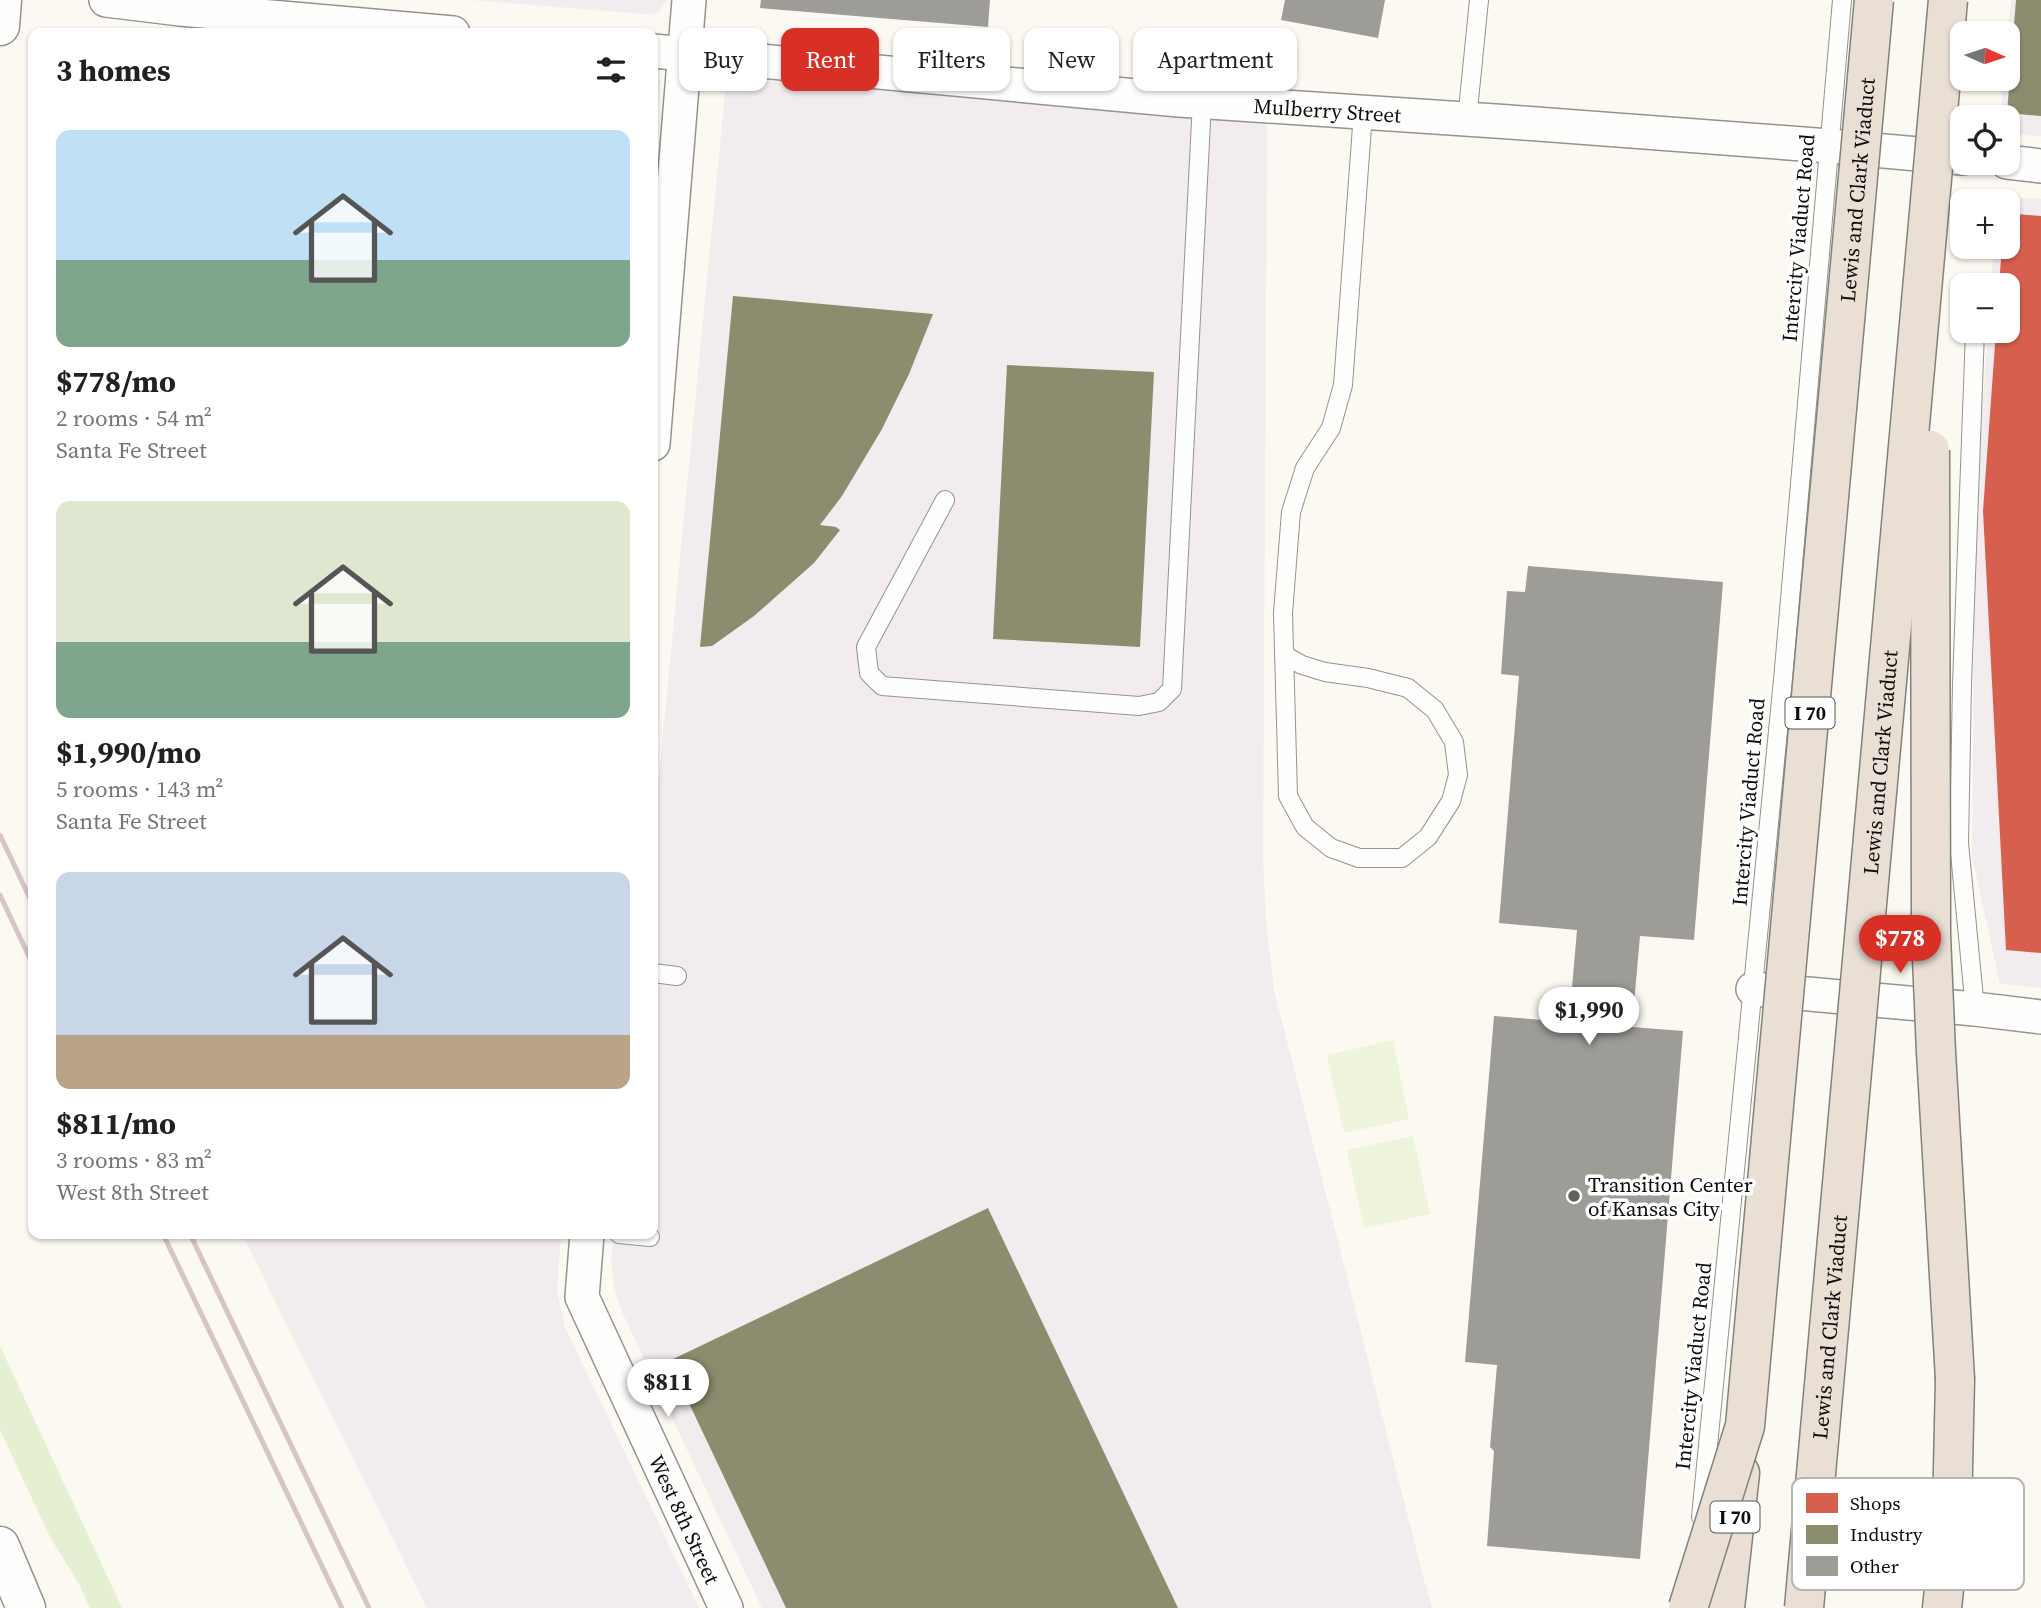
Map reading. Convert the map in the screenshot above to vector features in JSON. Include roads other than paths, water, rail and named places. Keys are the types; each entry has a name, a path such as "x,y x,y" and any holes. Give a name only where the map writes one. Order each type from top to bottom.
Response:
{"highway":[{"name":"Lewis and Clark Viaduct","path":"1745,1426 1874,0"},
{"name":"Lewis and Clark Viaduct","path":"1816,1478 1948,0"},
{"path":"1929,206 1931,935 1955,1379 1953,1478"},
{"path":"1690,1608 1745,1426"},
{"name":"I 70","path":"1725,1608 1745,1426"},
{"name":"Lewis and Clark Viaduct","path":"1804,1608 1806,1590"},
{"path":"1942,1608 1944,1590"}],"street":[{"path":"0,26 2,0"},
{"path":"106,0 180,14 381,28"},
{"path":"658,314 668,53 689,0"},
{"name":"Mulberry Street","path":"668,53 1202,102 1950,157"},
{"path":"2020,164 2041,166"},
{"path":"1753,989 2041,1017"},
{"name":"West 8th Street","path":"587,1239 582,1297 726,1608"},
{"path":"0,1546 26,1608"}],"lane":[{"path":"1467,120 1479,0"},
{"name":"Intercity Viaduct Road","path":"1690,1608 1783,680 1842,0"},
{"path":"945,500 866,647 869,673 881,687 1139,706 1159,702 1172,689 1202,102"},
{"path":"1284,655 1302,665 1325,672 1368,678 1408,688 1435,709 1454,742 1458,775 1451,801 1428,837 1402,858 1359,858 1331,848 1305,827 1288,796 1284,655 1283,613 1291,512 1305,468 1331,428 1343,386 1363,113"},
{"path":"1975,343 1959,843 1975,1009"},
{"path":"658,974 677,976"}],"railway":[{"path":"0,835 28,894"},
{"path":"0,895 28,954"},
{"path":"165,1239 342,1608"},
{"path":"192,1239 369,1608"}],"place":[{"name":"Transition Center of Kansas City","path":"1574,1196"}]}
